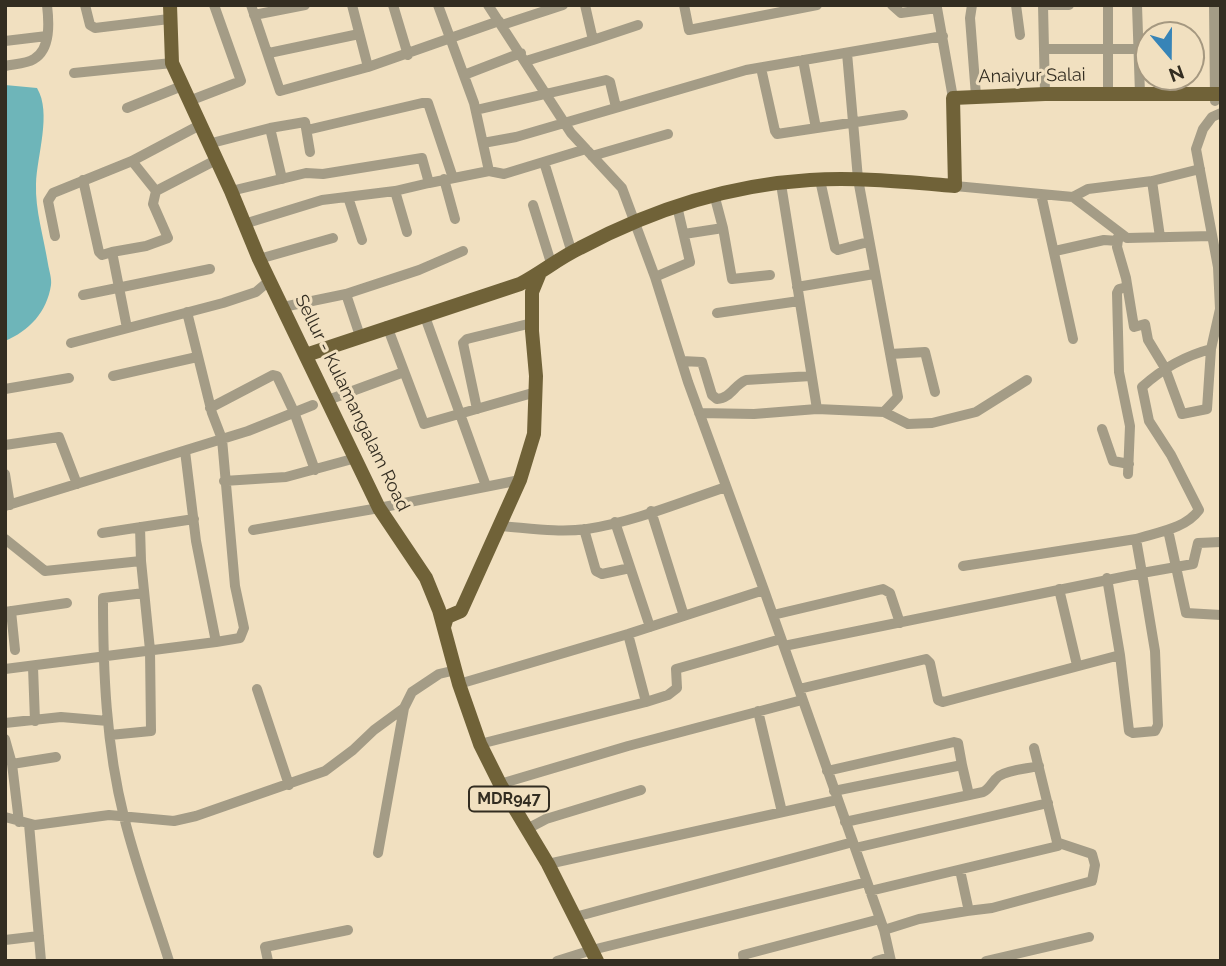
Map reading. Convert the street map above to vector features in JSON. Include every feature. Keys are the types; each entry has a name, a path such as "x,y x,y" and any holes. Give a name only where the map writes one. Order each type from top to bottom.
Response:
{"main road":[{"name":"Sellur - Kulamangalam Road","path":"170,12 172,63 259,259 379,509 426,578 480,744 500,784 548,864 595,955"},
{"name":"Anaiyur Salai","path":"953,102 976,96 1108,93 1218,101"},
{"name":"Anaiyur Salai","path":"953,102 1218,101"},
{"path":"306,355 520,284 572,253 677,206 714,194 820,180 858,179 955,186 953,102"},
{"path":"444,627 447,617 461,611 520,480 534,434 536,392 532,292 539,275"}],"street":[{"path":"5,66 34,59 43,50 49,26 47,5"},
{"path":"85,5 90,25 95,28 170,12"},
{"path":"189,101 241,81 214,5"},
{"path":"305,5 253,10 280,91 408,55 500,23 563,5"},
{"path":"352,5 368,67"},
{"path":"393,5 408,55"},
{"path":"438,5 476,110 489,171"},
{"path":"488,5 564,121 622,188 655,277 699,413 884,930 891,959 876,961"},
{"path":"584,5 593,40"},
{"path":"684,5 689,30 811,6"},
{"path":"892,5 901,13 937,6 953,102"},
{"path":"972,5 970,18 976,96"},
{"path":"1016,5 1020,35"},
{"path":"1045,94 1043,5 1069,5"},
{"path":"1108,5 1108,93"},
{"path":"1118,237 1117,247 1134,327 1145,324 1148,340 1166,368 1181,412 1185,414 1207,409 1216,364 1211,348 1220,309 1218,249 1212,236 1196,149 1218,101 1214,5"},
{"path":"464,75 638,25"},
{"path":"269,54 359,34"},
{"path":"5,41 47,36"},
{"path":"483,143 516,137 564,121 761,68 943,36"},
{"path":"1045,49 1135,50"},
{"path":"847,53 858,179 898,397 884,412"},
{"path":"803,61 816,128"},
{"path":"74,74 172,63"},
{"path":"761,68 775,131 781,135 903,115"},
{"path":"476,110 606,80 610,82 616,107"},
{"path":"127,108 182,86"},
{"path":"307,130 428,103 449,178 455,219"},
{"path":"208,144 305,122 310,152"},
{"path":"55,236 48,201 50,197 83,180 132,161 200,125"},
{"path":"271,128 282,179"},
{"path":"244,223 322,200 395,191 489,171 504,174 544,162 668,134"},
{"path":"231,191 282,179 422,158 429,183"},
{"path":"154,195 216,160"},
{"path":"83,180 99,252 102,255 146,246 168,238 154,195 132,161"},
{"path":"544,162 572,253"},
{"path":"955,186 1073,197 1088,190 1152,181 1200,169"},
{"path":"820,180 835,248 838,250 868,242"},
{"path":"1152,181 1160,237"},
{"path":"781,184 817,409"},
{"path":"395,191 407,232"},
{"path":"714,194 732,279 769,275"},
{"path":"1041,194 1073,339"},
{"path":"348,197 362,240"},
{"path":"1073,197 1118,237"},
{"path":"533,205 552,266"},
{"path":"655,277 690,262 677,206"},
{"path":"684,234 723,228"},
{"path":"1055,251 1118,237 1212,236"},
{"path":"259,259 333,238"},
{"path":"284,307 346,294 419,270 463,251"},
{"path":"111,252 127,328"},
{"path":"83,295 210,268"},
{"path":"797,288 874,274"},
{"path":"71,343 223,303 256,292 270,280"},
{"path":"1102,429 1113,461 1128,469 1130,417 1119,372 1117,293 1119,289 1127,287"},
{"path":"346,294 360,336"},
{"path":"717,313 799,300"},
{"path":"5,669 240,638 244,628 235,586 222,439 211,408 187,312"},
{"path":"424,314 486,486"},
{"path":"477,409 463,343 467,339 532,323"},
{"path":"387,326 424,424 536,392"},
{"path":"963,566 1136,539 1168,530 1193,519 1199,510 1171,455 1149,421 1142,387 1187,355 1211,348"},
{"path":"890,354 925,352 935,392"},
{"path":"113,376 197,357"},
{"path":"682,362 702,362 712,395 717,399 727,397 746,380 811,376"},
{"path":"328,400 404,372"},
{"path":"211,408 273,375 280,380 315,470"},
{"path":"5,389 69,378"},
{"path":"699,413 754,414 817,409 884,412 908,424 932,424 976,412 1027,380"},
{"path":"5,474 8,506 222,439 313,405"},
{"path":"5,445 59,438 77,484"},
{"path":"185,451 216,642"},
{"path":"225,481 286,477 353,459"},
{"path":"253,530 379,509 520,480"},
{"path":"500,526 584,529 726,487"},
{"path":"651,511 684,616"},
{"path":"102,533 194,519"},
{"path":"615,522 650,627"},
{"path":"110,735 151,731 150,650 140,527"},
{"path":"584,529 596,570 603,574 631,568"},
{"path":"1168,530 1186,613 1221,615"},
{"path":"1107,578 1121,655 1129,731 1133,733 1155,730 1158,725 1155,651 1136,539"},
{"path":"480,744 668,695 677,688 676,669 783,642 900,623 1107,578 1176,568 1195,562 1198,543 1221,542"},
{"path":"8,545 45,571 141,561"},
{"path":"773,615 883,589 890,593 900,623"},
{"path":"1059,589 1077,665"},
{"path":"378,853 404,708 412,692 439,674 458,677 628,634 764,590"},
{"path":"144,593 103,598 103,657 108,721 124,817 169,961"},
{"path":"15,650 8,611 67,603"},
{"path":"628,634 646,702"},
{"path":"500,784 628,746 758,712 801,694 926,659 930,663 938,700 943,702 1121,655"},
{"path":"33,667 34,721"},
{"path":"257,689 289,785"},
{"path":"5,817 35,825 109,815 174,821 196,816 325,771 404,708"},
{"path":"758,712 782,812"},
{"path":"5,723 61,717 108,721"},
{"path":"5,739 24,823 41,961"},
{"path":"827,771 954,742 960,747 969,795"},
{"path":"1034,748 1059,843"},
{"path":"12,764 56,757"},
{"path":"548,864 782,812 962,765"},
{"path":"845,822 969,795 988,789 995,778 1002,774 1039,766"},
{"path":"527,829 546,819 641,790"},
{"path":"575,917 854,845 1048,803"},
{"path":"557,961 595,955 869,886 960,870 1055,847 1059,843"},
{"path":"884,930 919,919 992,908 1092,881 1095,866 1092,855 1059,843"},
{"path":"960,870 967,911"},
{"path":"744,961 743,955 880,919"},
{"path":"268,961 265,947 348,930"},
{"path":"5,940 39,936"},
{"path":"986,961 1089,937"}],"water":[{"path":"5,85 37,88 41,98 44,122 36,194 51,283 46,304 36,319 22,332 5,341"}]}
